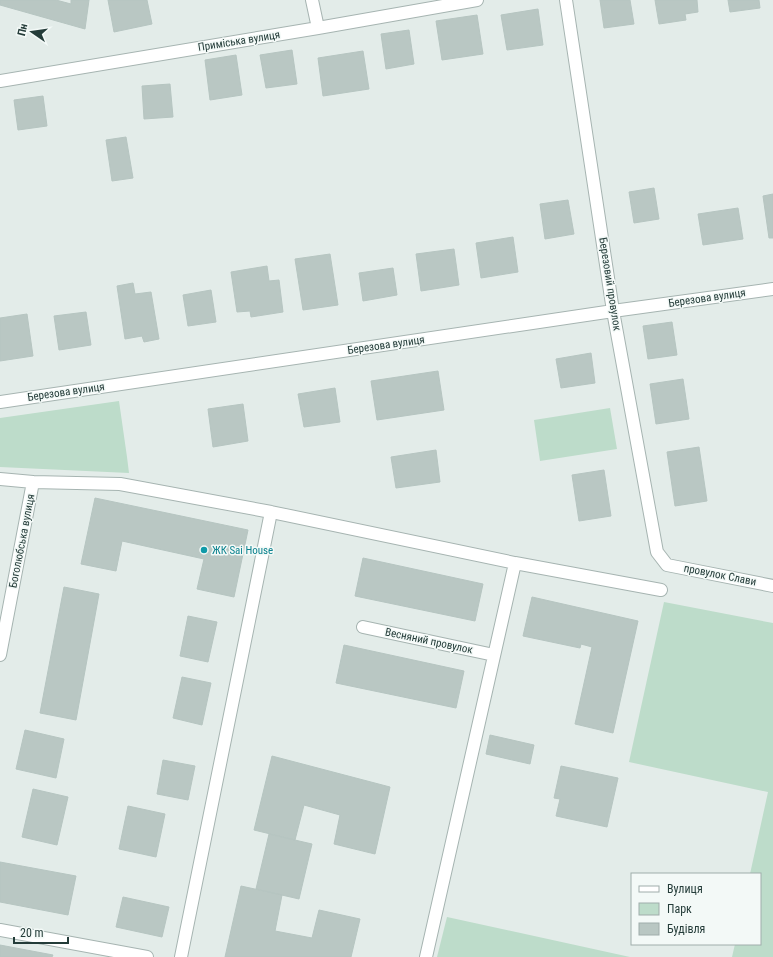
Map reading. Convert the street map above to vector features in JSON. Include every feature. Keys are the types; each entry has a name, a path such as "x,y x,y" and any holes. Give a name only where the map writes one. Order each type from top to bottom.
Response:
{"street":[{"path":"312,0 318,28"},
{"name":"Приміська вулиця","path":"0,81 477,0"},
{"name":"Березовий провулок","path":"566,0 613,311 657,552 667,565"},
{"name":"Березова вулиця","path":"0,402 613,311 773,289"},
{"name":"Боголюбська вулиця","path":"0,479 33,482 0,656"},
{"path":"33,482 120,484 271,512 661,590"},
{"path":"181,957 271,512"},
{"path":"426,957 515,562"},
{"name":"провулок Слави","path":"667,565 773,586"},
{"name":"Весняний провулок","path":"363,627 494,655"},
{"path":"0,930 147,957"}],"green space":[{"path":"119,401 129,473 0,467 0,418"},
{"path":"610,408 617,449 540,461 534,420"},
{"path":"664,602 773,623 773,957 732,957 735,945 761,945 761,873 750,873 768,792 629,762"},
{"path":"447,917 630,957 437,957"}],"building":[{"path":"0,0 56,0 71,4 71,0 89,0 85,29 0,5"},
{"path":"108,0 147,0 152,24 114,32"},
{"path":"600,0 630,0 634,24 604,28"},
{"path":"655,0 697,0 698,12 685,14 686,20 659,24"},
{"path":"728,0 759,0 760,8 730,12"},
{"path":"538,9 543,45 507,50 501,15"},
{"path":"477,15 483,54 442,60 436,21"},
{"path":"409,30 414,64 386,69 381,34"},
{"path":"292,50 297,84 266,88 260,55"},
{"path":"363,51 369,89 323,96 318,58"},
{"path":"236,55 242,95 210,100 205,60"},
{"path":"170,84 173,117 144,119 142,86"},
{"path":"43,96 47,126 18,130 14,100"},
{"path":"126,137 133,178 112,181 106,140"},
{"path":"654,188 659,219 634,223 629,192"},
{"path":"773,194 773,238 769,238 763,196"},
{"path":"568,200 574,234 545,239 540,204"},
{"path":"738,208 743,239 703,245 698,214"},
{"path":"513,237 518,272 481,278 476,243"},
{"path":"454,249 459,285 421,291 416,254"},
{"path":"330,254 338,305 303,310 295,259"},
{"path":"267,266 269,281 279,280 283,312 251,317 250,311 237,312 231,272"},
{"path":"393,268 397,295 363,301 359,273"},
{"path":"133,283 135,294 151,292 159,339 144,342 142,336 125,339 117,286"},
{"path":"211,290 216,322 188,326 183,295"},
{"path":"86,312 91,345 59,350 54,316"},
{"path":"27,314 33,356 0,361 0,318"},
{"path":"672,322 677,355 648,359 643,326"},
{"path":"591,353 595,383 561,388 556,359"},
{"path":"438,371 444,410 377,420 371,381"},
{"path":"683,379 689,419 656,424 650,384"},
{"path":"335,388 340,422 304,427 298,394"},
{"path":"243,404 248,441 213,447 208,409"},
{"path":"699,447 707,501 675,506 667,452"},
{"path":"436,450 440,482 396,488 391,457"},
{"path":"604,470 611,516 579,521 572,475"},
{"name":"ЖК Sai House","path":"95,498 248,530 234,597 197,589 204,559 122,541 116,571 81,564"},
{"path":"363,558 483,584 475,621 355,596"},
{"path":"64,587 99,594 76,720 40,713"},
{"path":"532,597 638,621 613,733 575,724 592,647 581,644 580,648 523,636"},
{"path":"188,616 217,622 208,662 180,656"},
{"path":"344,645 464,671 456,708 336,683"},
{"path":"182,677 211,683 202,725 173,718"},
{"path":"25,730 64,739 56,778 16,769"},
{"path":"490,735 534,745 530,764 486,754"},
{"path":"272,756 390,787 375,854 334,844 340,815 304,805 295,840 254,830"},
{"path":"163,760 195,766 188,800 157,794"},
{"path":"561,766 618,778 607,827 556,816 560,799 554,798"},
{"path":"33,789 68,797 57,845 22,837"},
{"path":"128,806 165,814 156,857 119,849"},
{"path":"269,834 312,844 299,899 256,889"},
{"path":"0,862 76,876 68,915 0,902"},
{"path":"241,886 282,895 275,931 312,938 319,910 360,919 351,957 225,957"},
{"path":"123,897 169,907 162,937 116,927"},
{"path":"0,945 53,955 52,957 0,957"}],"place":[{"name":"ЖК Sai House","path":"204,550"}]}
